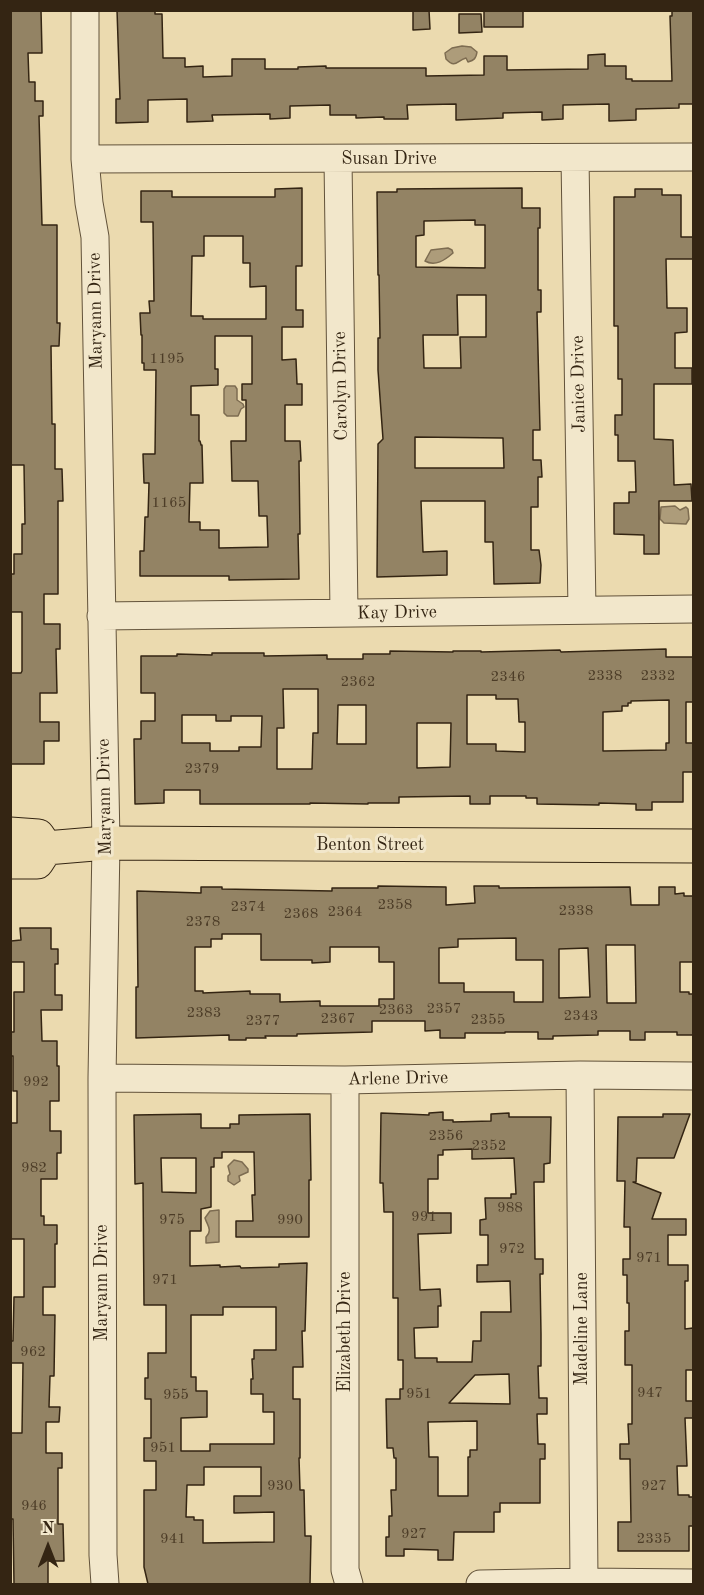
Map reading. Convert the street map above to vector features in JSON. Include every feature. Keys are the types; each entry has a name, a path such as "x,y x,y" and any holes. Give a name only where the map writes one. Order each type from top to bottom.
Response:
{"main road":[{"path":"10,834 38,836 46,848"},
{"name":"Benton Street","path":"10,862 37,862 46,848 106,843 693,846"}],"street":[{"name":"Maryann Drive","path":"85,10 85,159 95,237 106,843 102,1078 103,1555 105,1584"},
{"name":"Janice Drive","path":"576,158 582,610"},
{"name":"Susan Drive","path":"85,159 693,158"},
{"name":"Carolyn Drive","path":"338,159 344,613"},
{"name":"Kay Drive","path":"101,616 693,609"},
{"name":"Arlene Drive","path":"102,1078 345,1080 580,1075 693,1076"},
{"name":"Madeline Lane","path":"580,1075 584,1582"},
{"name":"Elizabeth Drive","path":"345,1080 345,1570 350,1584"},
{"path":"480,1584 693,1583"}],"shaded area":[{"path":"471,47 477,52 474,59 468,62 466,58 454,64 446,59 445,53 452,48"},
{"path":"448,248 453,253 443,260 436,263 425,261 431,250"},
{"path":"226,386 235,386 237,400 243,404 244,407 238,416 227,416 224,413"},
{"path":"675,506 680,510 686,507 688,509 689,519 686,524 664,523 660,519 661,507"},
{"path":"234,1160 242,1162 248,1172 239,1176 240,1181 234,1185 228,1181 230,1174 228,1166"},
{"path":"219,1210 219,1242 206,1243 209,1230 205,1218 210,1211"}],"building":[{"path":"10,10 41,10 42,53 28,53 29,82 35,82 35,101 43,101 43,116 39,116 42,225 57,225 57,323 60,323 59,346 51,346 52,424 55,424 55,469 62,469 63,501 58,501 58,594 44,594 44,624 60,624 60,649 56,649 57,693 40,693 40,722 59,722 59,741 44,741 44,764 10,764 10,673 21,673 22,671 22,612 10,612 10,574 14,574 14,554 22,554 22,524 25,524 24,465 10,465"},
{"path":"117,10 155,10 155,14 162,14 163,58 185,58 185,67 203,66 203,77 232,76 232,59 265,59 265,69 326,66 326,68 426,68 426,76 484,75 484,56 507,56 507,70 588,69 588,55 605,54 605,66 626,66 626,79 672,81 670,16 672,16 672,10 693,10 693,104 679,104 679,108 636,109 636,120 609,121 609,104 563,105 563,119 542,120 542,112 503,113 503,118 456,120 456,104 407,105 408,119 330,115 330,105 290,106 290,118 270,119 270,114 212,115 213,121 187,122 187,99 148,100 148,122 116,123 116,99 120,99"},
{"path":"413,10 429,10 430,29 413,30"},
{"path":"484,10 523,10 523,27 484,27"},
{"path":"459,14 481,14 482,32 459,33"},
{"path":"302,188 302,266 296,266 296,310 303,310 303,327 282,327 282,360 296,359 297,384 302,384 302,405 285,405 285,441 300,441 299,579 229,580 229,576 140,576 140,551 144,551 149,483 144,483 143,454 155,454 156,370 144,370 144,363 142,363 140,313 150,313 149,301 154,301 153,222 141,222 141,191 172,191 172,197 275,197 275,189","holes":["204,236 243,236 243,263 250,263 250,287 266,286 266,319 203,319 203,316 191,316 192,256 204,256","215,336 252,336 252,384 242,384 242,400 246,400 246,441 231,441 232,481 258,481 259,516 267,516 268,547 219,548 219,530 200,530 200,522 189,522 190,483 203,483 199,415 191,415 191,386 218,385 218,369 215,369"]},
{"path":"522,188 522,208 540,208 538,290 541,290 541,312 537,312 540,430 533,430 533,460 541,460 542,477 538,477 538,507 531,507 531,550 539,550 540,583 494,584 493,542 485,542 485,501 421,501 423,552 447,551 447,575 377,577 378,444 383,439 378,370 378,338 380,338 377,192 397,192 397,189","holes":["475,220 475,225 485,225 485,268 416,267 416,236 424,235 424,221","457,295 486,295 486,337 460,337 461,368 424,368 423,335 458,335","415,437 503,438 504,468 415,468"]},
{"path":"635,189 662,189 662,195 681,195 681,237 693,237 693,259 666,259 667,308 687,308 687,332 675,333 675,368 692,368 692,384 654,384 654,439 673,440 674,485 691,484 692,501 659,501 659,554 644,554 644,535 614,534 614,503 629,503 629,492 636,492 635,461 618,461 618,435 615,435 615,415 622,415 622,379 618,379 618,326 614,326 614,197 635,197"},
{"path":"666,649 666,657 693,657 693,702 686,702 686,743 693,743 693,772 683,772 683,802 652,802 652,810 636,810 636,804 537,804 537,798 526,798 526,796 490,796 490,804 470,804 470,796 399,797 399,803 368,804 200,804 200,790 164,790 164,803 135,804 134,739 141,739 141,721 155,721 155,693 141,693 141,656 264,653 264,656 327,655 327,659 363,659 363,654 390,654 390,651 560,650 561,652","holes":["283,689 318,689 318,733 313,733 312,769 277,769 277,728 284,728","467,695 496,695 496,699 518,699 519,722 525,722 525,752 496,751 496,744 467,744","669,700 669,743 666,743 666,750 603,751 603,712 622,711 622,706 628,706 628,703 631,701","338,705 366,705 366,744 337,744","182,715 216,715 216,721 231,721 231,716 262,716 261,747 239,747 239,751 210,751 210,743 182,743","417,723 451,723 450,767 417,768"]},
{"path":"378,886 446,887 446,905 475,903 474,886 499,886 499,888 630,887 631,905 659,905 659,887 675,887 675,894 684,893 684,896 693,896 693,962 680,962 680,992 693,994 693,1035 677,1035 677,1032 645,1032 645,1040 630,1040 630,1031 598,1031 598,1035 553,1036 553,1039 538,1039 538,1032 505,1032 465,1033 465,1038 440,1038 440,1030 425,1031 425,1021 372,1021 372,1032 265,1036 266,1038 246,1038 246,1040 229,1040 229,1035 136,1038 137,891 201,893 201,887 332,891 332,888 378,888","holes":["222,934 261,934 261,960 312,960 312,963 330,962 330,947 379,947 379,962 394,962 394,999 379,999 379,1006 320,1006 320,1001 280,1002 280,994 250,994 250,991 203,993 203,991 195,991 195,947 211,947 211,939 222,939","516,938 516,960 543,960 543,1002 514,1002 514,992 464,992 464,983 439,983 439,948 458,947 458,939","606,945 635,945 636,1003 607,1003","588,948 590,997 559,998 559,949"]},
{"path":"20,928 51,928 51,949 58,949 58,964 55,964 55,995 62,995 62,1010 41,1010 42,1041 57,1041 57,1066 59,1066 59,1101 50,1101 50,1131 61,1131 61,1153 57,1153 57,1179 41,1179 41,1216 44,1216 44,1225 57,1225 55,1287 43,1287 43,1315 55,1315 54,1376 50,1376 49,1407 60,1407 59,1422 46,1422 46,1453 62,1453 62,1468 58,1468 58,1524 63,1524 64,1561 48,1561 48,1584 14,1584 13,1519 10,1519 10,1433 22,1433 23,1363 11,1363 11,1341 13,1341 14,1297 24,1297 24,1239 10,1239 10,1123 17,1123 17,1091 13,1091 10,1032 14,1032 14,992 24,992 24,962 11,962 11,941 21,940"},
{"path":"443,1112 443,1120 453,1120 453,1122 491,1121 491,1114 509,1113 509,1117 551,1117 550,1163 544,1164 544,1182 534,1182 535,1259 543,1259 543,1274 540,1274 539,1398 547,1398 547,1414 537,1414 538,1444 545,1444 545,1459 540,1459 540,1503 500,1503 500,1512 494,1512 494,1532 454,1532 453,1560 438,1560 438,1550 404,1549 404,1556 386,1556 389,1516 392,1516 391,1490 396,1490 396,1458 394,1458 393,1448 387,1448 386,1399 400,1399 400,1389 403,1389 403,1360 398,1360 398,1298 393,1298 393,1212 384,1212 383,1183 380,1183 381,1113 429,1115 429,1113","holes":["472,1149 472,1159 514,1158 516,1194 511,1194 511,1198 485,1198 486,1219 480,1220 480,1235 488,1235 488,1265 477,1265 477,1282 510,1281 511,1312 481,1312 481,1341 473,1341 472,1362 437,1362 437,1358 415,1358 414,1328 438,1327 438,1306 441,1306 440,1289 420,1290 418,1234 451,1233 451,1213 428,1213 428,1179 438,1179 438,1155 443,1155 443,1150","509,1374 510,1404 449,1403 475,1375","477,1421 477,1450 470,1450 470,1457 468,1457 468,1496 438,1496 438,1457 429,1457 428,1422"]},
{"path":"201,1114 201,1128 230,1128 230,1124 239,1124 239,1115 310,1114 309,1237 236,1237 236,1221 253,1221 254,1152 222,1152 222,1158 214,1158 214,1167 211,1167 211,1207 201,1209 201,1231 190,1231 190,1266 220,1265 220,1267 240,1266 241,1268 279,1267 279,1264 307,1263 305,1331 302,1331 303,1367 293,1367 293,1399 300,1399 300,1490 304,1490 305,1536 311,1536 310,1584 148,1584 144,1567 144,1490 156,1490 156,1461 144,1461 144,1438 151,1438 151,1399 145,1399 145,1378 148,1378 148,1353 166,1353 166,1305 144,1305 143,1183 135,1184 134,1115","holes":["161,1158 196,1158 196,1193 162,1192","223,1307 276,1307 276,1350 254,1350 253,1379 251,1379 251,1394 263,1394 263,1412 274,1412 274,1444 210,1444 210,1451 181,1451 181,1418 207,1417 207,1391 196,1391 196,1377 191,1377 191,1315 223,1315","204,1467 261,1467 261,1496 234,1496 234,1513 274,1512 274,1542 203,1543 203,1520 186,1517 187,1485 204,1485"]},
{"path":"663,1114 690,1114 674,1158 637,1158 636,1182 633,1182 661,1193 652,1219 686,1219 686,1235 668,1235 668,1265 688,1265 688,1281 685,1281 685,1329 693,1328 693,1370 686,1370 686,1401 693,1401 693,1418 685,1418 687,1466 677,1466 678,1495 693,1497 693,1526 689,1526 689,1551 618,1551 618,1522 631,1522 630,1459 620,1459 620,1444 629,1444 628,1424 632,1424 632,1365 625,1365 625,1331 629,1331 629,1303 627,1303 627,1275 623,1275 623,1259 630,1259 630,1227 624,1227 625,1181 617,1181 618,1117 663,1117"}]}
